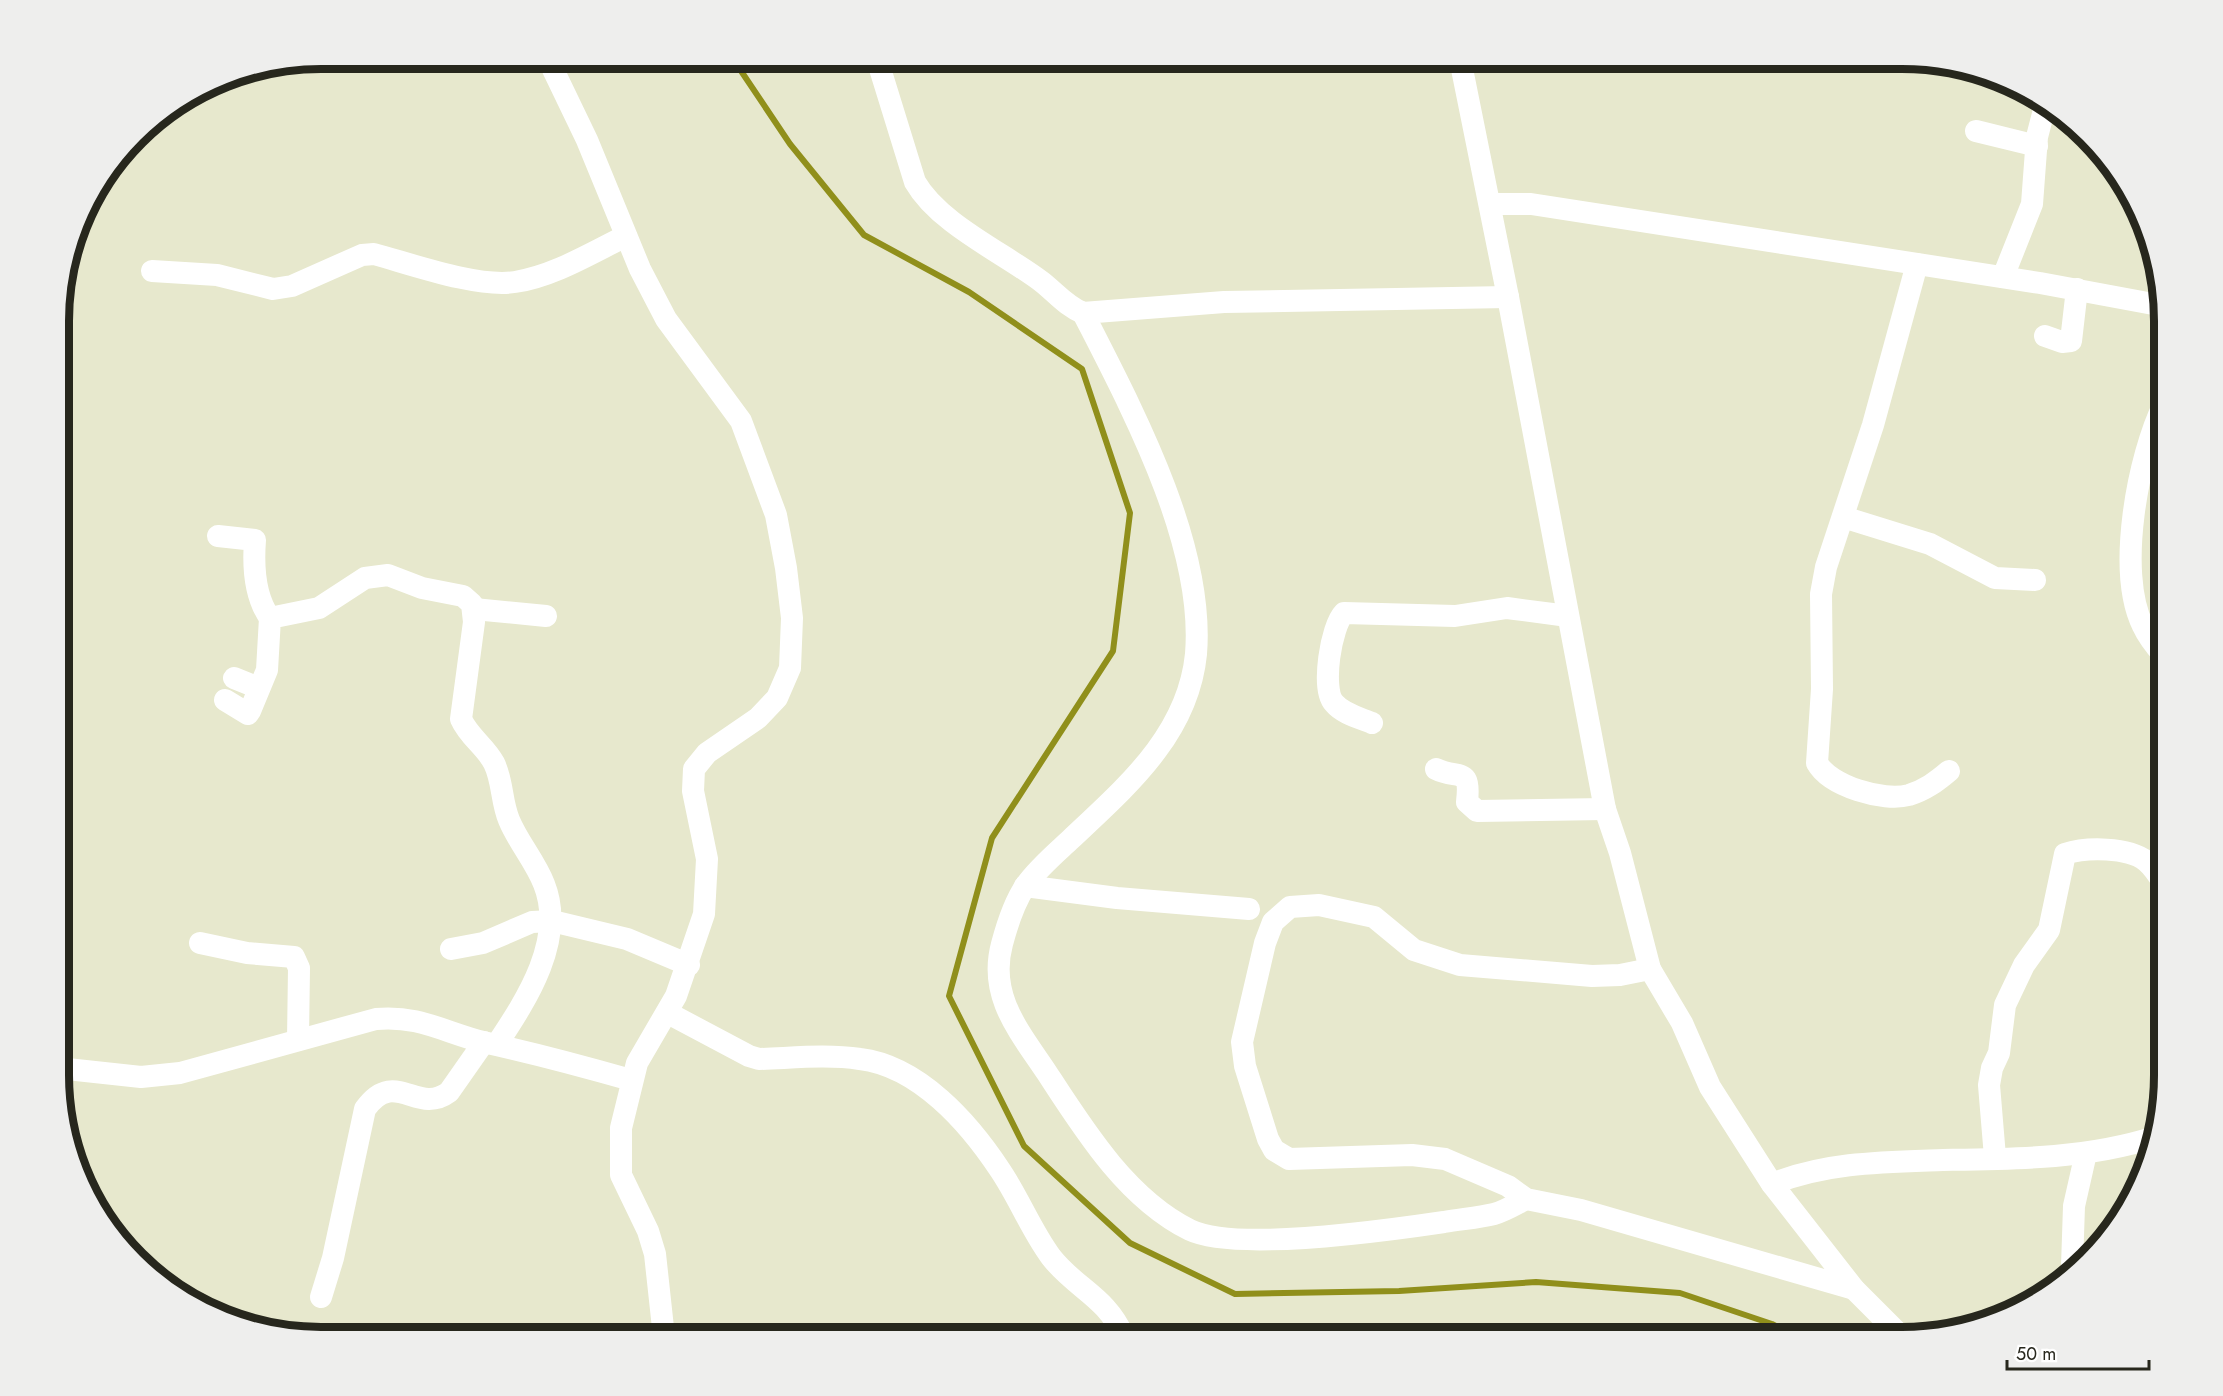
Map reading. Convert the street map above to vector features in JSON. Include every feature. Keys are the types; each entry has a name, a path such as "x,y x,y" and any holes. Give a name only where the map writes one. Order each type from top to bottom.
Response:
{"street":[{"path":"553,69 587,140 626,236 666,319 730,403 750,441 776,515 792,618 790,668 777,698 758,718 707,753 694,769 693,791 707,859 708,876 704,914 689,965 668,1013 644,1048 631,1080 621,1128 620,1164 624,1184 648,1231 655,1254 663,1327"},
{"path":"880,69 915,182 922,194 951,220 1043,283 1066,304 1083,313 1224,302 1509,297"},
{"path":"1462,69 1509,297 1605,809 1620,853 1650,969 1682,1023 1710,1087 1772,1184 1854,1289 1892,1327"},
{"path":"2002,277 2032,204 2037,146 2044,112"},
{"path":"1976,131 2037,146"},
{"path":"1490,204 1531,204 2002,277 2153,304"},
{"path":"152,271 217,275 273,289 292,286 362,255 374,254 485,281 515,282 550,272 626,236"},
{"path":"1917,264 1873,425 1826,567 1821,594 1822,689 1817,763 1823,773 1844,786 1890,796 1907,795 1930,787 1949,771"},
{"path":"2045,336 2062,342 2071,341 2076,289"},
{"path":"1083,313 1136,418 1181,538 1195,602 1196,652 1186,701 1158,749 1139,773 1025,886 1001,949 997,969 1002,999 1036,1058 1109,1160 1148,1200 1173,1220 1206,1236 1252,1239 1337,1235 1494,1214 1526,1199"},
{"path":"2154,427 2143,464 2134,521 2130,577 2142,626 2154,642"},
{"path":"1843,517 1930,544 1995,578 2035,580"},
{"path":"218,536 255,540 256,585 264,609 270,618 270,654 260,688 248,714 225,700"},
{"path":"270,618 319,608 358,581 380,575 401,578 422,588 456,594 468,599 474,609 462,719 468,732 494,762 501,779 508,819 543,883 552,921 541,963 530,989 490,1043 449,1092 443,1097 425,1099 386,1091 374,1097 365,1109 333,1258 321,1297"},
{"path":"1372,723 1341,710 1329,696 1334,631 1338,619 1344,613 1455,616 1479,614 1497,608 1568,616"},
{"path":"474,609 546,616"},
{"path":"234,678 260,688"},
{"path":"1436,769 1465,777 1468,781 1467,802 1477,811 1498,813 1605,809"},
{"path":"1995,1157 1989,1085 1992,1068 2000,1053 2005,1005 2024,965 2049,930 2065,854 2094,849 2121,852 2145,860 2154,871"},
{"path":"1025,886 1117,898 1249,909"},
{"path":"1650,969 1630,974 1592,976 1454,964 1414,950 1374,917 1319,905 1290,907 1273,922 1256,973 1242,1052 1252,1093 1274,1150 1289,1159 1412,1155 1445,1159 1508,1186 1526,1199 1581,1210 1854,1289"},
{"path":"451,949 483,943 532,922 552,921 627,939 689,965"},
{"path":"200,943 247,953 294,957 299,968 298,1040"},
{"path":"668,1013 749,1056 759,1059 861,1059 893,1069 925,1088 975,1136 1000,1170 1052,1257 1110,1310 1119,1327"},
{"path":"69,1070 141,1077 159,1076 231,1060 298,1040 390,1017 424,1022 490,1043 631,1080"},
{"path":"1772,1184 1824,1168 1893,1161 2086,1154 2145,1139"},
{"path":"2072,1261 2074,1206 2086,1154"}],"waterway":[{"path":"740,69 790,144 864,235 969,292 1082,369 1130,513 1113,651 992,838 949,996 1024,1146 1130,1243 1235,1294 1399,1291 1536,1282 1680,1293 1778,1327"}]}
